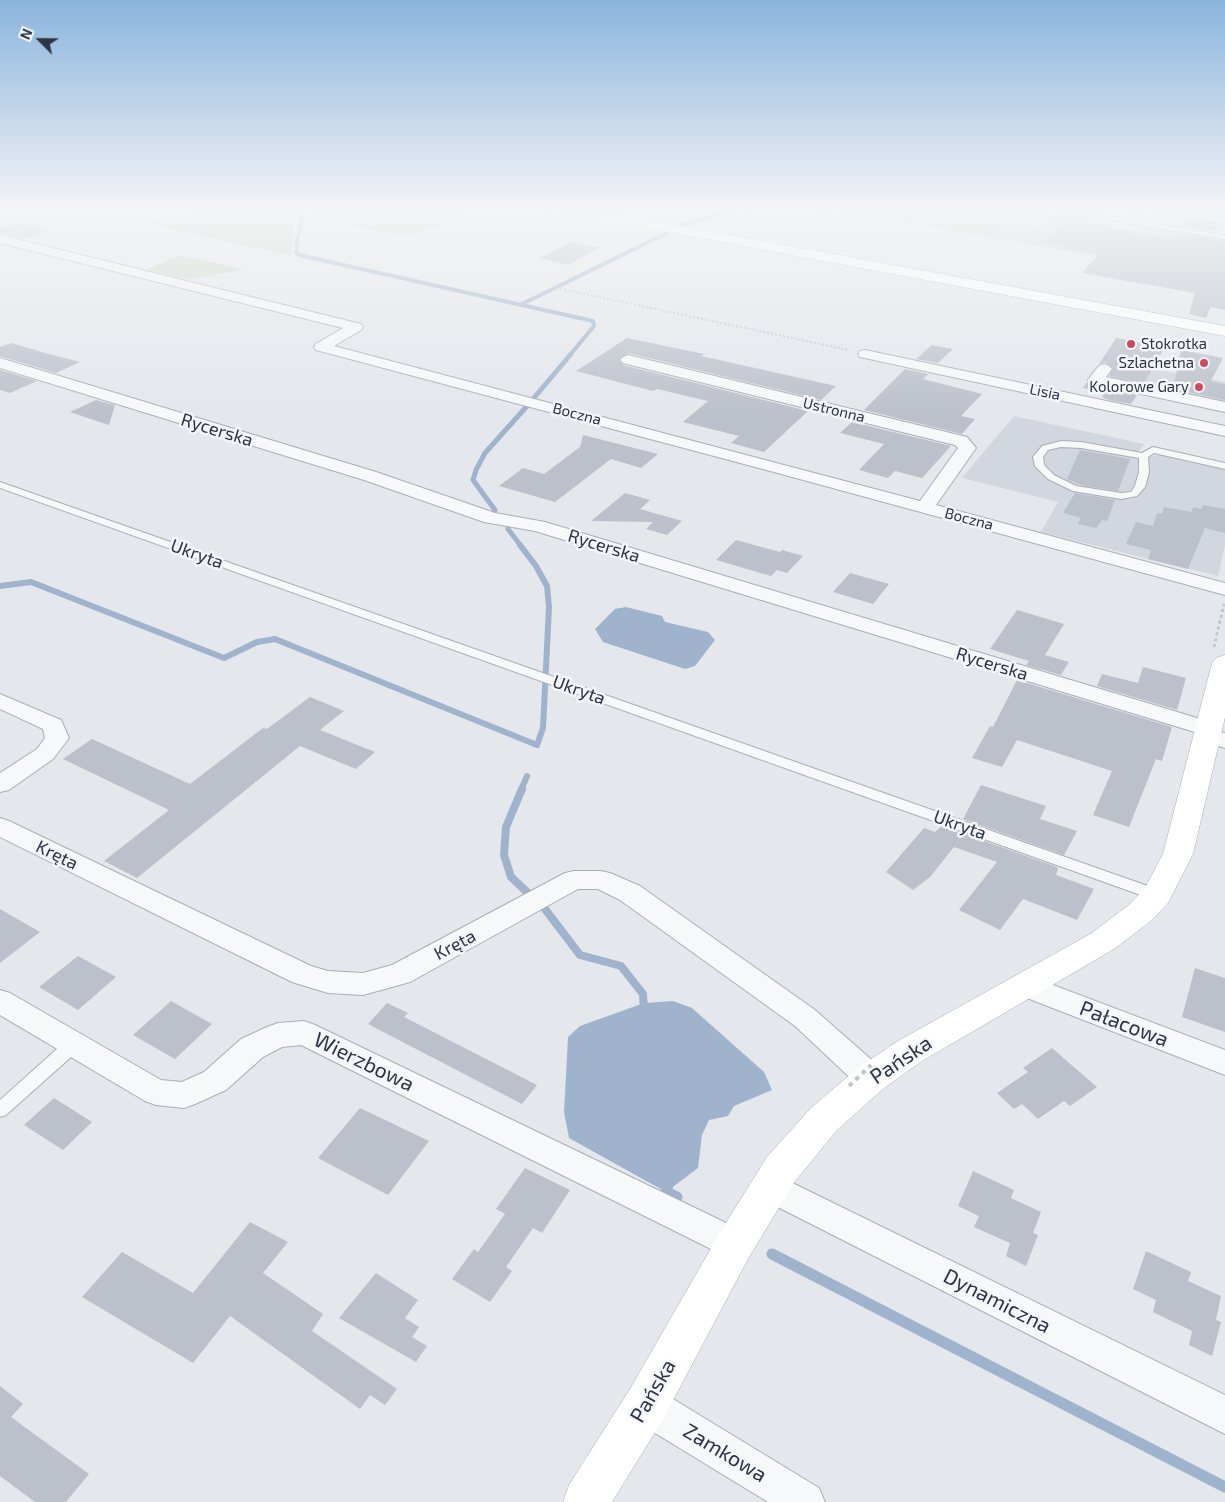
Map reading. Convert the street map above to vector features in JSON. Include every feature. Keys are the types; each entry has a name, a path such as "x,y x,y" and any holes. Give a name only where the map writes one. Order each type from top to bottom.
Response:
{"main road":[{"path":"934,276 1225,331"},
{"path":"1147,315 1225,326"},
{"name":"Pańska","path":"586,1502 646,1405 735,1244 781,1169 864,1076 1103,941 1141,912 1157,895 1178,854 1214,735 1225,662"}],"street":[{"name":"Boczna","path":"150,276 356,327 321,347 1225,588"},
{"name":"Lisia","path":"865,354 1225,431"},
{"name":"Ustronna","path":"628,360 961,440 967,448 926,507"},
{"name":"Rycerska","path":"0,363 370,476 491,518 538,526 1214,735"},
{"path":"1104,369 1096,380 1225,408"},
{"path":"0,701 53,725 57,738 45,754 0,784"},
{"name":"Kręta","path":"0,827 302,974 328,982 362,984 400,974 574,880 602,880 630,893 805,1018 864,1076"},
{"name":"Pałacowa","path":"1024,985 1225,1063"},
{"name":"Wierzbowa","path":"0,1001 156,1092 184,1095 215,1081 252,1048 278,1035 304,1033 735,1244"},
{"name":"Dynamiczna","path":"770,1187 1225,1416"},
{"name":"Zamkowa","path":"646,1405 805,1502"}],"lane":[{"path":"1143,456 1144,472 1140,488 1134,494 1121,496 1073,488 1051,477 1040,466 1038,457 1045,448 1061,444 1081,444 1143,456 1153,450 1225,466"},
{"name":"Ukryta","path":"0,485 1157,895"},
{"path":"0,1110 74,1044"}],"path":[{"path":"552,287 865,354"}],"shaded area":[{"path":"1120,363 1225,382 1225,404 1108,380"},
{"path":"1014,416 1144,444 1138,453 1150,456 1160,455 1225,469 1225,545 1218,576 1041,532 1058,502 962,478"}],"green space":[{"path":"176,276 207,276 190,279"}],"water":[{"path":"626,607 662,616 665,622 708,632 715,640 695,666 685,669 603,642 595,629 615,609"},
{"path":"673,1001 692,1008 764,1072 772,1090 734,1106 728,1116 709,1120 702,1135 698,1168 666,1192 569,1138 564,1112 568,1037 580,1026 644,1003"}],"building":[{"path":"1099,276 1225,276 1225,310 1211,307 1206,318 1189,314 1195,293"},
{"path":"627,338 704,354 701,356 836,386 821,400 628,353 619,359 623,365 808,411 764,452 731,443 739,436 683,422 708,401 657,389 653,391 576,371"},
{"path":"1116,338 1165,347 1144,383 1109,376 1113,368 1105,362 1099,364"},
{"path":"11,343 80,362 56,373 0,356 0,347"},
{"path":"932,345 953,349 938,363 916,359"},
{"path":"1181,350 1223,358 1211,381 1225,384 1225,400 1173,389"},
{"path":"905,369 928,374 923,379 982,394 961,416 975,419 962,434 864,410"},
{"path":"0,370 37,381 10,393 0,390"},
{"path":"1087,382 1090,385 1137,395 1131,404 1109,400 1102,397 1106,392 1083,388"},
{"path":"96,400 115,405 109,425 70,412"},
{"path":"852,422 951,446 922,478 895,471 888,478 859,470 884,444 840,433"},
{"path":"583,435 658,454 641,468 611,459 555,502 499,486 523,468 544,474 580,447"},
{"path":"1080,450 1130,459 1118,491 1081,485 1067,479"},
{"path":"625,493 650,500 640,509 682,521 667,535 646,529 653,522 591,521"},
{"path":"1075,493 1115,500 1107,521 1102,520 1096,528 1078,524 1081,518 1063,513"},
{"path":"1203,505 1225,509 1225,533 1205,528 1188,569 1148,559 1151,550 1126,544 1136,522 1153,526 1157,513 1162,514 1164,507 1192,512 1193,507 1202,509"},
{"path":"736,540 803,556 787,573 777,570 771,576 716,560"},
{"path":"850,573 889,584 873,604 833,592"},
{"path":"1017,610 1064,624 1045,655 1069,662 1061,675 1026,665 1029,661 990,649"},
{"path":"1143,667 1186,678 1177,710 1097,686 1102,674 1138,683"},
{"path":"1017,680 1172,727 1162,761 1156,759 1129,827 1093,815 1112,771 1017,740 1002,767 972,758 990,726 993,727"},
{"path":"310,697 344,711 320,730 375,752 356,769 300,746 137,878 104,861 169,810 63,759 92,739 190,784 263,728 267,729"},
{"path":"981,785 1046,806 1040,819 1077,831 1064,855 963,819"},
{"path":"942,826 1057,867 1056,875 1094,889 1077,920 1023,899 1000,930 959,910 997,862 954,847 930,877 913,890 886,872 924,828 935,832"},
{"path":"0,909 40,932 0,963"},
{"path":"78,956 116,977 78,1010 39,987"},
{"path":"1195,968 1225,978 1225,1032 1182,1017"},
{"path":"171,1001 212,1024 175,1059 133,1035"},
{"path":"387,1003 408,1013 404,1017 537,1085 522,1104 368,1024"},
{"path":"1052,1048 1097,1087 1070,1106 1064,1101 1038,1119 1022,1104 1014,1109 997,1093 1028,1072 1023,1068"},
{"path":"54,1098 92,1122 63,1150 24,1125"},
{"path":"360,1108 429,1141 388,1195 318,1158"},
{"path":"525,1168 570,1190 542,1233 533,1228 506,1267 512,1271 490,1302 452,1279 474,1249 478,1252 505,1214 496,1209"},
{"path":"973,1171 1014,1190 1011,1198 1041,1212 1033,1233 1038,1235 1026,1266 1006,1256 1010,1243 974,1227 979,1216 958,1206"},
{"path":"250,1222 288,1242 263,1273 323,1314 312,1331 397,1389 385,1405 370,1395 360,1409 230,1316 193,1363 82,1297 122,1252 193,1293"},
{"path":"1146,1251 1191,1272 1188,1281 1221,1296 1216,1320 1221,1322 1212,1356 1189,1345 1192,1331 1153,1312 1156,1300 1133,1289"},
{"path":"376,1273 418,1300 405,1318 419,1327 412,1337 427,1346 416,1362 339,1318"},
{"path":"0,1386 23,1404 11,1417 89,1474 66,1502 35,1502 0,1476"}],"waterway":[{"path":"393,276 593,321 594,326 570,355"},
{"path":"522,304 579,276"},
{"path":"533,399 571,354"},
{"path":"495,510 473,480 476,470 485,453 528,405"},
{"path":"508,529 521,546"},
{"path":"0,586 31,582 224,658 257,642 275,639 537,745 543,728 549,607 547,586 536,566 520,545"},
{"path":"521,790 527,776"},
{"path":"522,789 506,827 504,855 511,877 528,893"},
{"path":"545,909 580,955 621,966 643,994 644,1010"},
{"path":"668,1185 666,1192 677,1197"},
{"path":"772,1254 1225,1487"}],"place":[{"name":"Stokrotka","path":"1131,344"},
{"name":"Szlachetna","path":"1204,363"},
{"name":"Kolorowe Gary","path":"1199,387"}]}
